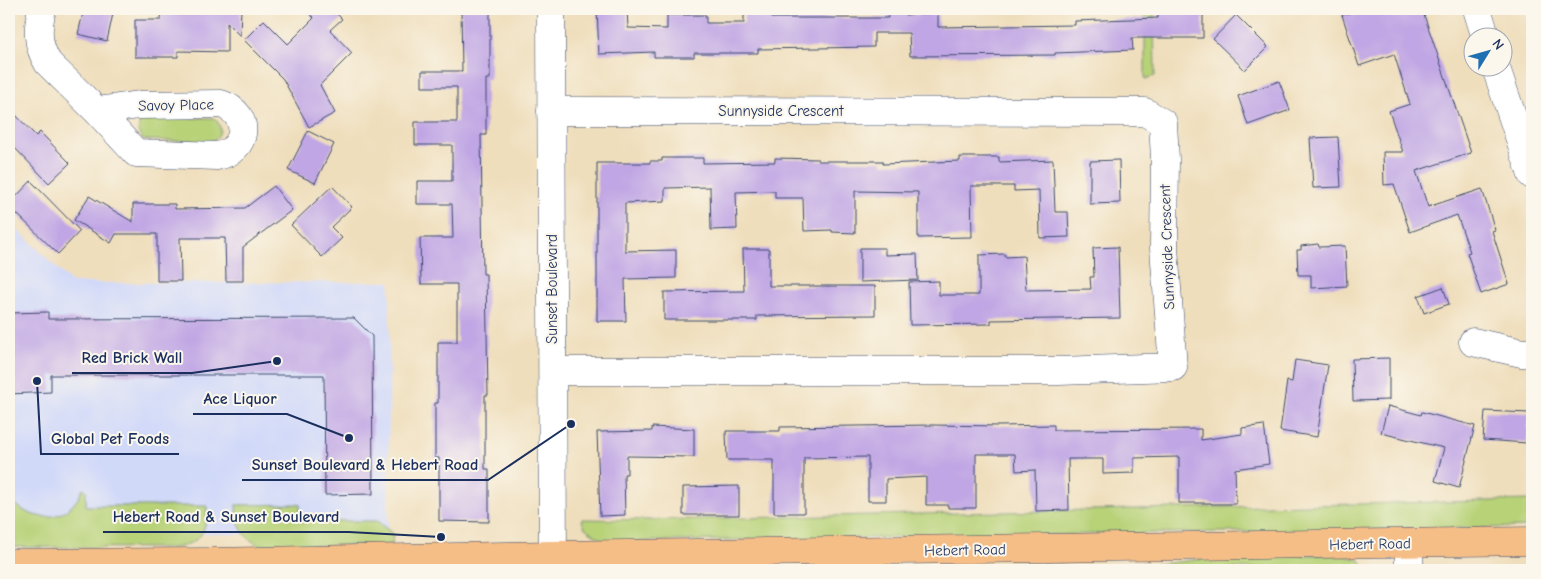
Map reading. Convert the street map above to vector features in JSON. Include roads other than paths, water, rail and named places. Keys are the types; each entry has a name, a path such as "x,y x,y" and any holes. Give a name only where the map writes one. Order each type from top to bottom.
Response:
{"main road":[{"name":"Hebert Road","path":"9,563 210,566 553,563 1532,541"}],"street":[{"path":"42,9 38,25 38,35 43,55 55,71 97,111"},
{"name":"Sunset Boulevard","path":"551,9 553,563"},
{"path":"1477,9 1483,28"},
{"path":"1499,78 1532,175"},
{"name":"Sunnyside Crescent","path":"550,111 1145,112 1163,122 1164,248 1173,366 1059,371 552,371"},
{"path":"1473,342 1522,353 1532,353"},
{"path":"1409,543 1409,570"}],"place":[{"name":"Red Brick Wall","path":"277,361"},
{"name":"Global Pet Foods","path":"37,381"},
{"name":"Sunset Boulevard & Hebert Road","path":"571,424"},
{"name":"Ace Liquor","path":"349,438"},
{"name":"Hebert Road & Sunset Boulevard","path":"441,537"}]}
